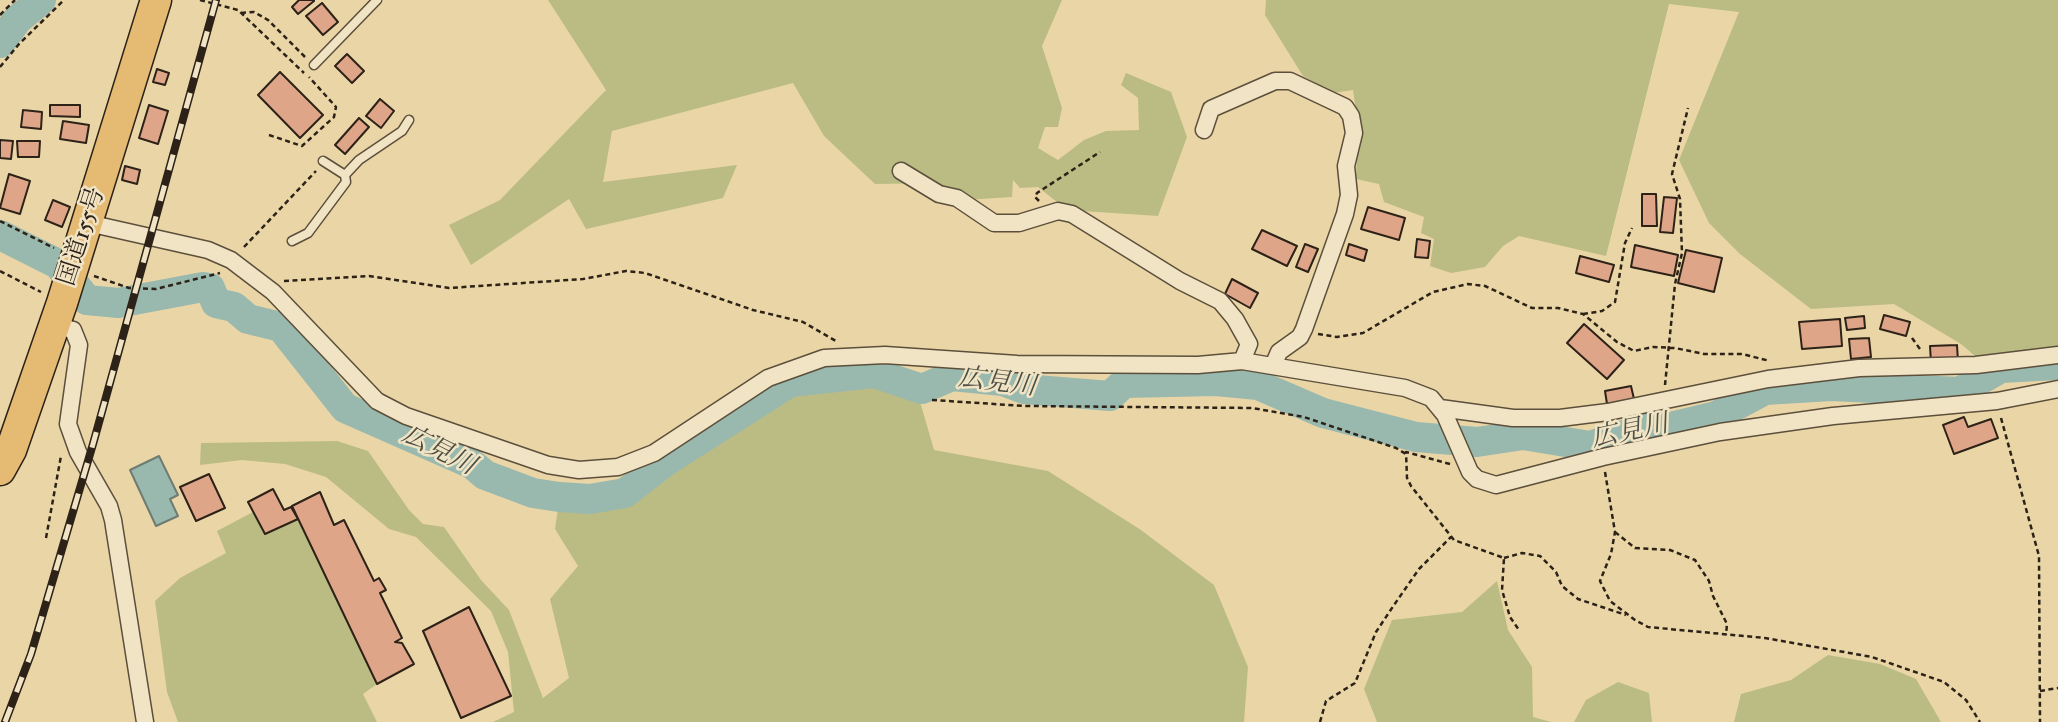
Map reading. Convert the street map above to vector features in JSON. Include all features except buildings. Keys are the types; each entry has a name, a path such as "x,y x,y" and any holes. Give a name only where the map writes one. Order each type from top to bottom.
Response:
{"highway":[{"name":"国道155号","path":"0,470 11,450 59,309 80,265 88,223 156,0"}],"street":[{"path":"1204,130 1211,109 1275,81 1290,80 1345,107 1351,116 1354,134 1346,166 1349,195 1345,214 1300,337 1279,352 1273,366"},
{"path":"901,171 939,194 957,198 994,223 1018,223 1058,211 1072,214 1169,275 1220,301 1235,318 1249,344 1242,361"},
{"path":"88,223 208,250 233,261 263,285 377,401 406,416 548,465 579,470 618,467 654,453 768,377 824,358 851,356 885,355 1017,365 1198,365 1242,361 1405,388 1431,398 1442,411 1464,462 1477,478 1496,485 1603,457 1766,424 1997,401 2058,388"},
{"path":"59,309 79,345 68,424 113,520 145,722"},
{"path":"1442,411 1513,418 1560,418 1608,412 1789,376 1859,368 1976,365 2058,355"}],"lane":[{"path":"314,65 377,0"},
{"path":"345,175 359,160 402,131 409,120"},
{"path":"323,161 345,175"},
{"path":"292,241 308,233 346,183 345,175"}],"path":[{"path":"0,15 15,0"},
{"path":"0,67 64,0"},
{"path":"200,0 241,13 254,12 268,20 314,65"},
{"path":"241,13 328,95 337,107 334,117 306,145 298,146 269,135"},
{"path":"1665,399 1667,348 1682,253 1680,199 1672,174 1688,108"},
{"path":"1058,211 1035,197 1100,152"},
{"path":"0,221 116,285 156,289 228,271 233,261 323,161"},
{"path":"1304,328 1337,337 1363,333 1424,296 1460,284 1485,286 1532,308 1558,308 1584,314 1602,311 1615,302 1625,243 1632,228"},
{"path":"0,271 59,309"},
{"path":"263,285 280,281 369,276 449,289 583,279 626,271 645,273 753,310 803,322 842,345 851,356"},
{"path":"1584,314 1626,348 1634,351 1653,347 1704,354 1758,356 1767,359 1789,376"},
{"path":"932,400 1025,406 1252,408 1304,417 1396,448 1406,454 1464,462"},
{"path":"1997,401 2039,556 2040,722"},
{"path":"46,538 64,429 68,424"},
{"path":"1406,454 1407,478 1411,486 1451,537 1504,558 1522,553 1540,556 1556,572 1562,586 1578,599 1628,615"},
{"path":"1603,457 1615,532 1611,555 1600,581 1610,601 1628,615 1648,627 1849,651 1905,667 1951,686 1966,700 1980,722"},
{"path":"1615,532 1635,548 1670,550 1695,561 1704,570 1723,615 1726,635"},
{"path":"1320,722 1326,701 1355,683 1376,632 1394,604 1424,563 1451,537"},
{"path":"1504,558 1502,590 1510,617 1519,630"},
{"path":"2040,691 2058,688"}],"green space":[{"path":"548,0 1062,0 1042,46 1062,108 1058,127 1045,127 1038,148 1058,160 1084,140 1106,131 1139,130 1138,98 1121,85 1126,73 1171,92 1187,137 1158,216 1067,210 1038,187 1020,188 1013,180 1012,197 965,200 938,183 875,184 824,136 793,83 612,131 603,182 737,165 723,198 586,229 569,199 471,265 449,225 500,200 606,90"},
{"path":"1266,0 2058,0 2058,368 2053,380 2002,379 1961,344 1894,304 1811,309 1740,254 1709,223 1679,160 1739,12 1669,4 1606,256 1519,236 1503,246 1485,267 1451,273 1430,266 1434,239 1421,233 1424,217 1384,202 1379,184 1356,179 1358,126 1353,90 1333,93 1303,76 1265,15"},
{"path":"867,381 919,398 934,450 1048,471 1141,530 1214,585 1248,667 1244,722 493,722 514,712 508,652 491,611 416,537 389,529 326,477 285,464 242,460 200,465 201,443 337,441 368,451 409,510 423,524 444,527 481,580 509,610 543,698 569,678 550,599 578,566 555,529 558,509 606,506 638,495 789,393"},
{"path":"253,512 265,534 298,519 377,684 363,694 377,722 178,722 167,692 155,601 180,578 226,553 217,531"},
{"path":"1497,581 1508,630 1532,667 1533,717 1551,722 1377,722 1364,689 1392,620 1462,612"},
{"path":"1828,655 1880,664 1916,679 1941,722 1734,722 1741,694 1791,680"},
{"path":"1618,682 1649,693 1652,722 1574,722 1586,700"}],"water":[{"path":"159,456 178,495 170,499 178,516 156,526 130,470"}],"waterway":[{"path":"0,43 17,20 41,0"},
{"name":"広見川","path":"0,235 58,264 87,300 118,303 203,287 210,288 216,303 234,307 248,319 281,327 345,408 472,464 485,475 533,493 590,499 625,493 666,461 790,382 874,373 922,389 952,376 1003,381 1024,389 1110,396 1124,383 1216,381 1258,385 1323,413 1416,437 1477,442 1523,435 1590,446 1645,428 1670,427 1716,416 1765,390 1831,386 1959,392 2001,368 2058,365"}],"railway":[{"path":"5,722 31,654 93,444 216,0"}]}
